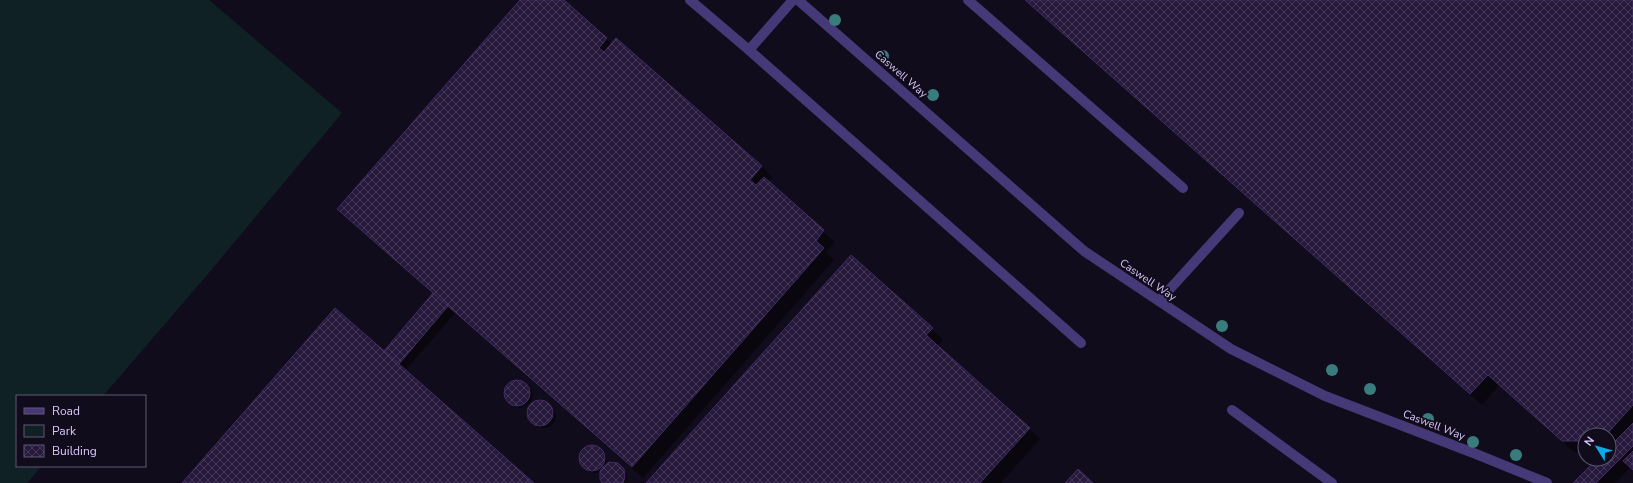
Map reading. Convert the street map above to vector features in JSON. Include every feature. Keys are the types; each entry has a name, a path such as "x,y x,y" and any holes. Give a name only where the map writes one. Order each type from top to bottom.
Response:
{"street":[{"path":"690,0 749,50 1081,344"},
{"path":"749,50 793,0"},
{"name":"Caswell Way","path":"798,0 1084,251 1231,349 1325,396 1476,454 1546,483"},
{"path":"968,0 1183,188"},
{"path":"1159,301 1239,212"},
{"path":"1232,410 1332,483"}],"green space":[{"path":"0,0 209,0 342,113 207,275 104,395 16,395 16,467 41,467 27,483 0,483"}],"building":[{"path":"520,0 564,0 607,38 599,48 604,52 616,38 762,166 750,180 756,185 764,177 824,230 816,241 824,248 632,467 337,209"},
{"path":"1025,0 1633,0 1633,405 1613,427 1577,427 1577,441 1562,441 1488,375 1470,394"},
{"path":"851,255 933,328 926,335 1030,428 980,483 646,483"},
{"path":"433,293 448,306 399,364 384,351"},
{"path":"335,308 399,364 534,483 182,483"},
{"path":"517,380 526,384 530,393 526,402 517,406 508,402 504,393 508,384"},
{"path":"540,400 549,404 553,413 549,422 540,426 531,422 527,413 531,404"},
{"path":"1633,423 1633,446 1617,462 1617,439"},
{"path":"592,445 601,449 605,458 601,467 592,471 583,467 579,458 583,449"},
{"path":"1633,451 1633,470 1623,461"},
{"path":"609,462 618,463 624,469 625,477 623,483 602,483 600,479 600,471"},
{"path":"1589,467 1612,467 1596,483 1573,483"},
{"path":"1078,469 1093,483 1065,483"}]}
